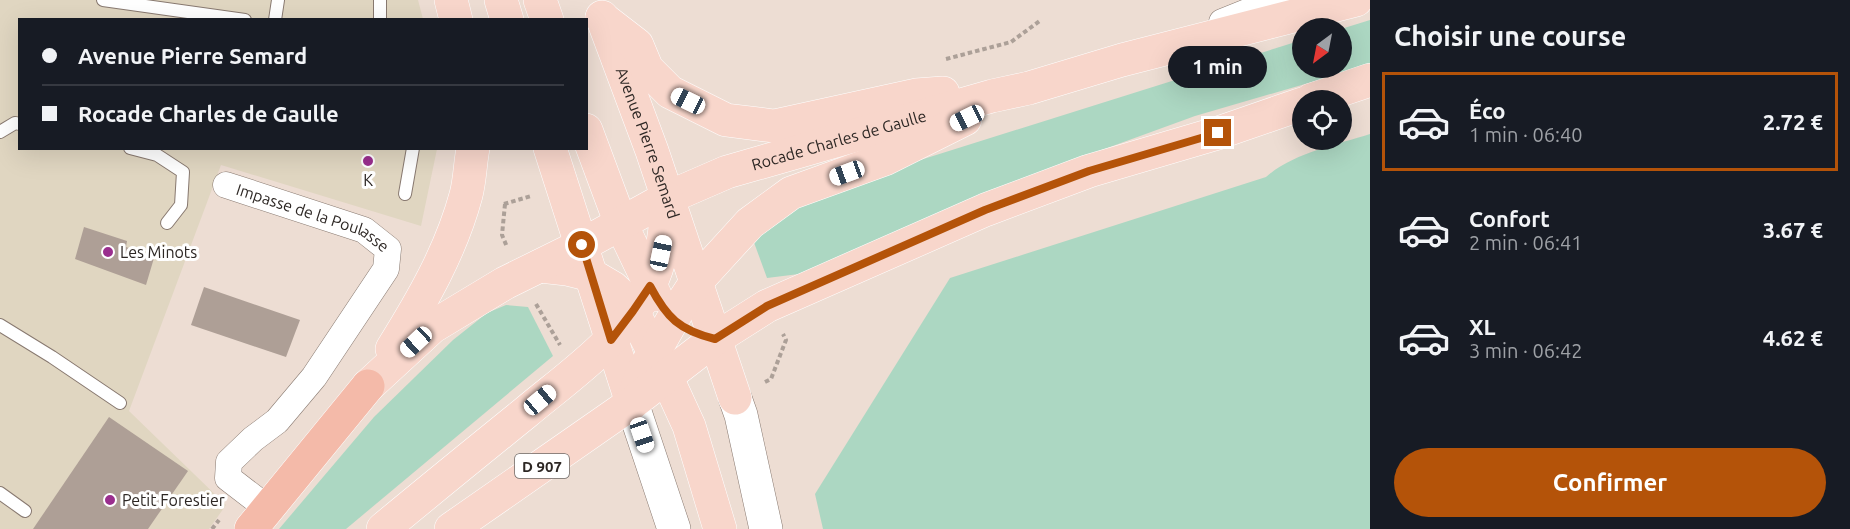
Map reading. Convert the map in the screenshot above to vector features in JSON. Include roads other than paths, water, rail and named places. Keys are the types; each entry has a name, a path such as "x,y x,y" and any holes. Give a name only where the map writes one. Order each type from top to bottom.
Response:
{"highway":[{"path":"259,519 368,386"}],"main road":[{"path":"451,0 456,18"},
{"path":"501,0 506,18"},
{"path":"540,0 546,18"},
{"name":"Rocade Charles de Gaulle","path":"587,260 621,224 668,198 727,172 1122,60 1356,0"},
{"path":"599,9 637,45 647,69 670,92 726,120 774,126 916,95 1029,88"},
{"name":"Avenue Pierre Semard","path":"599,9 652,151 715,339 749,391 741,415 766,529"},
{"path":"1340,90 1370,80"},
{"path":"660,365 672,319 696,282 750,223 791,193 885,159 1029,88"},
{"path":"749,391 748,340 773,318 985,210 1078,175 1218,133 1292,107"},
{"path":"588,135 621,224 660,365 689,426 720,529"},
{"path":"368,386 420,305 439,267 457,223 466,193 472,150"},
{"path":"551,150 674,529"},
{"path":"383,529 611,340 641,298 661,253 666,230 668,198"},
{"path":"368,386 432,327 505,283 540,266 567,268 587,260"},
{"path":"587,260 628,302 641,298 662,307 672,319 685,328 715,339"},
{"name":"D 907","path":"451,529 632,403 660,365 715,339 773,318"}],"street":[{"path":"1122,60 1277,0"},
{"name":"Impasse de la Poulasse","path":"226,185 363,230 388,249 386,269 314,377 276,421 253,439 230,462 228,478 259,519"}],"lane":[{"path":"103,0 231,18"},
{"path":"275,18 278,0"},
{"path":"380,0 380,18"},
{"path":"0,132 15,123 18,124"},
{"path":"138,150 158,155 183,172 181,206 167,223"},
{"path":"405,194 413,150"},
{"path":"0,324 120,403"},
{"path":"0,493 25,511"}],"place":[{"name":"K","path":"368,161"},
{"name":"Les Minots","path":"108,252"},
{"name":"Petit Forestier","path":"110,500"}]}
